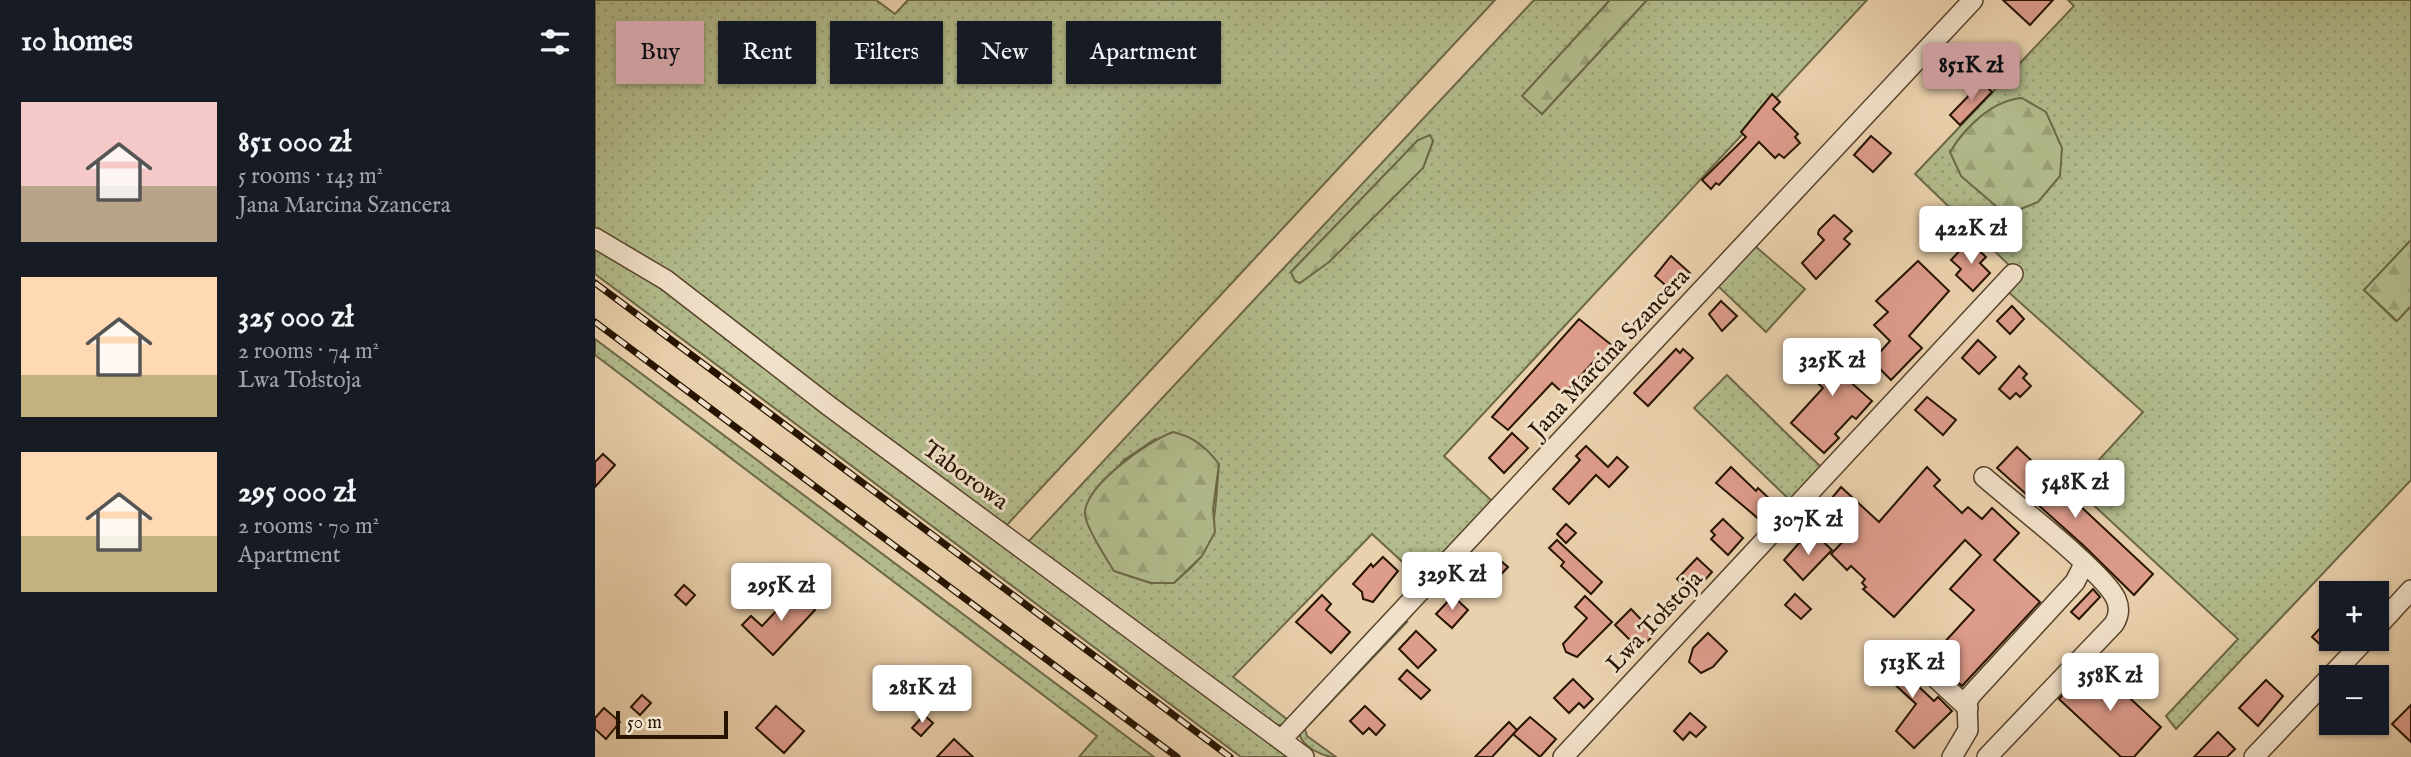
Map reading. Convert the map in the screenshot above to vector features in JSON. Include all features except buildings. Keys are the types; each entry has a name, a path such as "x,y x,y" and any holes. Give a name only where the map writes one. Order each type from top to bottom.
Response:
{"street":[{"name":"Jana Marcina Szancera","path":"1281,740 1972,0"},
{"name":"Taborowa","path":"595,237 666,280 850,422 1304,757"},
{"name":"Lwa Tołstoja","path":"1563,757 2013,274"},
{"path":"1985,477 2113,592 2118,606 2117,620 1987,757"},
{"path":"1952,757 1968,730 1971,695 2075,583 2084,564"},
{"path":"2389,614 2411,590"},
{"path":"2254,757 2354,651"},
{"path":"1912,656 1968,708"}],"green space":[{"path":"595,0 876,0 895,14 908,0 1495,0 1004,528 595,232"},
{"path":"1534,0 1610,0 1523,95 1542,114 1647,0 1867,0 1444,456 1492,501 1420,578 1372,534 1233,677 1288,720 1286,724 1274,726 1026,544","holes":["1418,140 1433,141 1423,168 1329,262 1291,272","1155,439 1219,464 1215,511 1207,546 1196,562 1174,583 1151,583 1114,571 1098,539 1094,494 1124,460"]},
{"path":"1610,0 1647,0 1542,114 1522,96"},
{"path":"2068,0 2411,0 2411,240 2364,290 2396,321 2411,306 2411,480 2176,729 2166,716 2238,639 2074,487 2143,412 2006,290 2011,267 1915,174 2074,6"},
{"path":"2022,98 2046,112 2062,148 2060,176 2038,202 2016,211 1997,207 1961,176 1950,152 1972,124 1990,109"},
{"path":"1430,135 1433,141 1423,168 1329,262 1300,283 1295,281 1291,272 1418,140"},
{"path":"2411,240 2411,306 2397,321 2364,290"},
{"path":"595,243 645,272 1295,757 1241,757 595,274"},
{"path":"1755,246 1805,289 1766,332 1718,286"},
{"path":"595,339 1154,757 1079,757 1097,736 595,355"},
{"path":"1727,375 1823,469 1792,502 1694,408"},
{"path":"1173,432 1199,444 1219,464 1213,509 1215,532 1202,556 1174,583 1151,583 1114,571 1092,534 1085,514 1087,503 1106,478 1134,455"},
{"path":"1402,620 1407,622 1305,729 1307,736 1336,757 1319,753 1309,747 1299,733"}],"railway":[{"path":"595,283 1230,757"},
{"path":"595,322 1177,757"}]}
